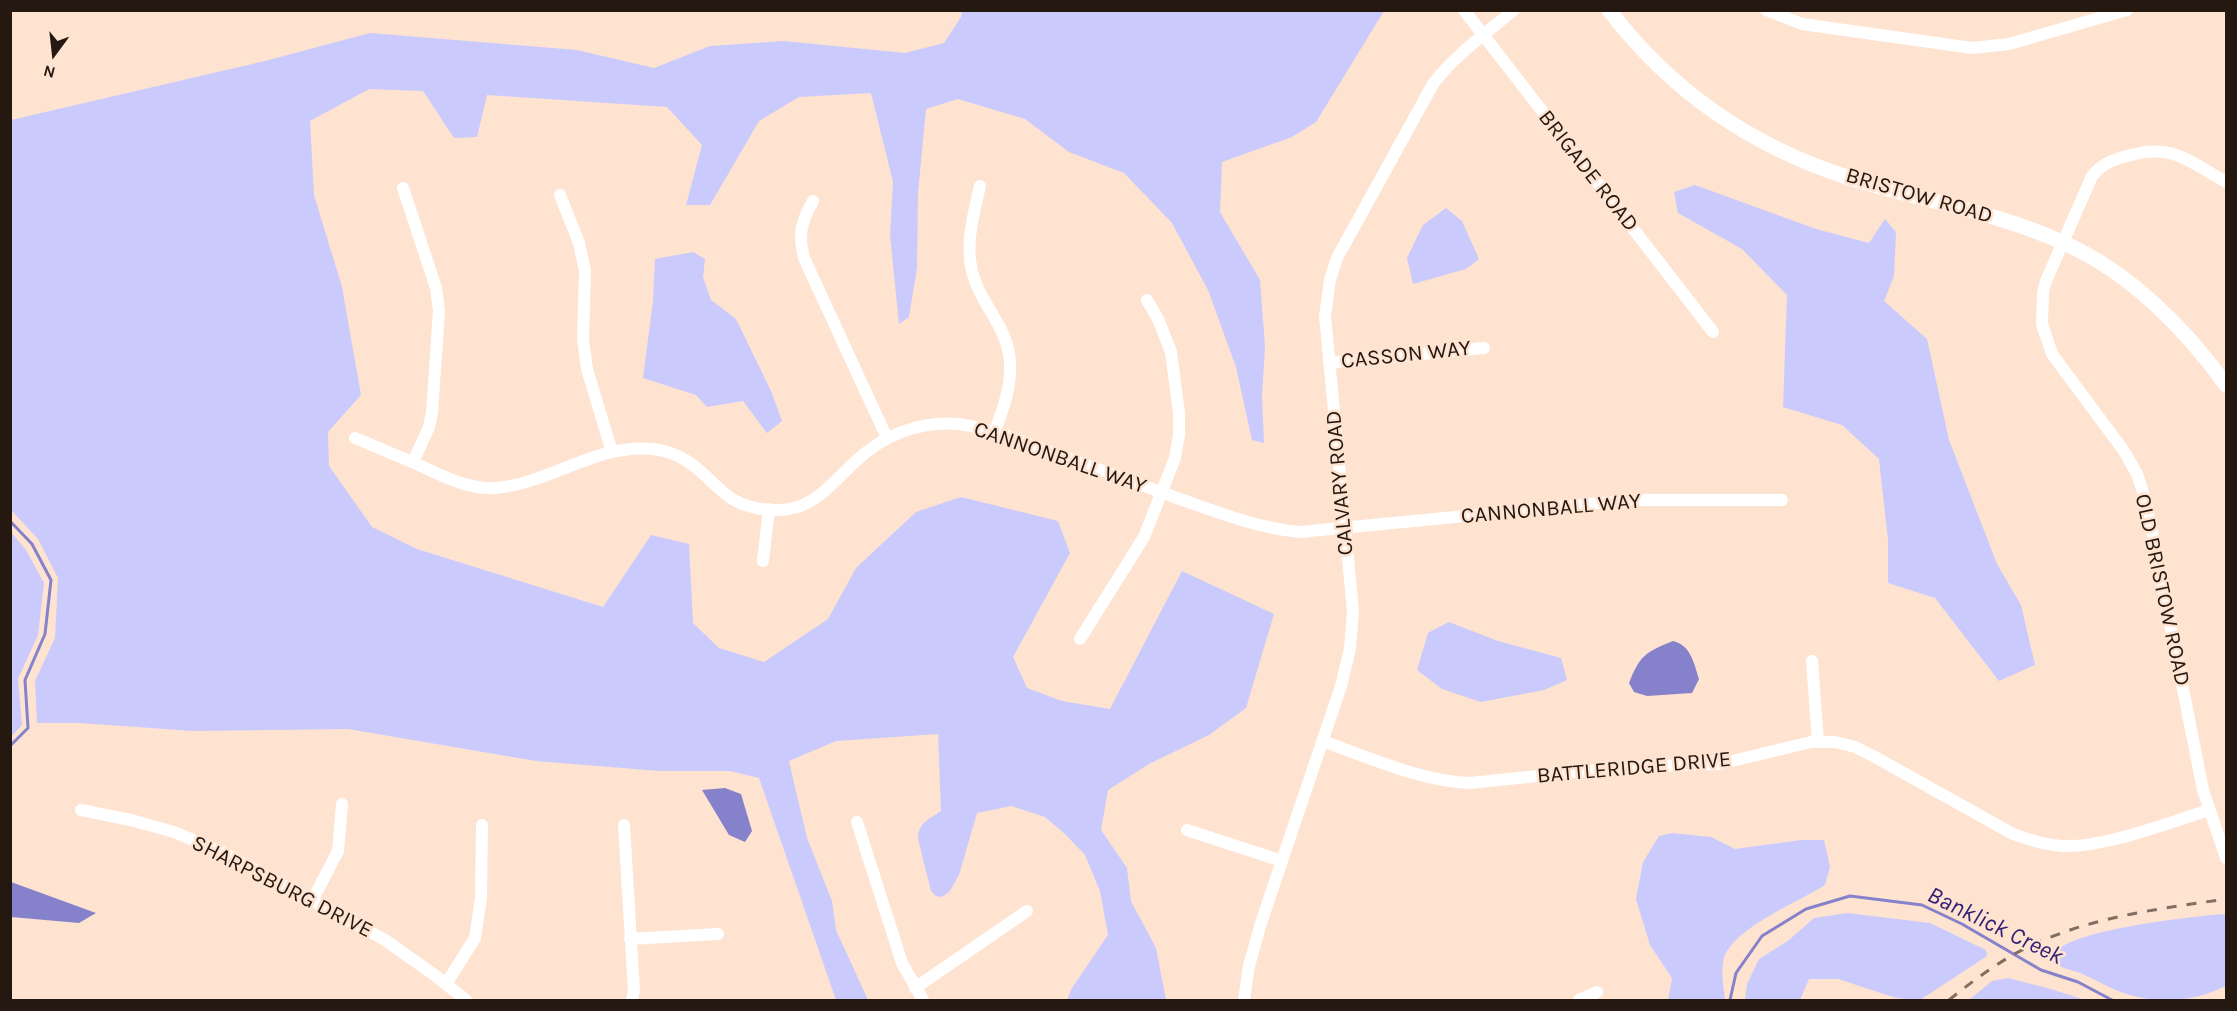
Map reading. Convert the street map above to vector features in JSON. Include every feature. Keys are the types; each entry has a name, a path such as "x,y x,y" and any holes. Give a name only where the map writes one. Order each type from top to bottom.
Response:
{"main road":[{"name":"BRISTOW ROAD","path":"1609,10 1643,52 1673,80 1705,107 1741,131 1800,160 1829,171 1986,214 2064,243 2115,273 2158,308 2191,341 2226,385"}],"street":[{"name":"BRIGADE ROAD","path":"1464,10 1713,333"},
{"name":"CALVARY ROAD","path":"1244,1000 1249,966 1261,923 1341,686 1353,632 1353,611 1325,316 1330,280 1337,258 1432,84 1442,72 1514,10"},
{"path":"1766,10 1802,24 1972,48 2009,44 2127,10"},
{"name":"OLD BRISTOW ROAD","path":"2226,182 2184,158 2166,151 2148,150 2109,161 2099,168 2092,176 2043,292 2042,324 2052,354 2124,451 2137,474 2156,542 2195,752 2209,810 2226,858"},
{"path":"980,186 970,236 972,267 975,281 1003,334 1011,362 1008,394 995,431"},
{"path":"403,188 433,272 439,311 432,412 429,428 413,462"},
{"path":"560,195 579,243 585,271 583,339 587,369 612,452"},
{"path":"813,201 803,218 801,228 804,258 887,438"},
{"path":"1080,639 1144,537 1175,458 1179,413 1171,352 1158,319 1147,300"},
{"name":"CASSON WAY","path":"1329,363 1484,348"},
{"name":"CANNONBALL WAY","path":"355,438 453,480 473,486 493,488 517,484 612,452 651,449 684,458 734,500 752,507 770,509 788,509 809,502 824,492 873,446 887,438 910,428 944,424 995,431 1271,529 1300,532 1631,500 1782,500"},
{"path":"764,561 770,509"},
{"path":"1812,661 1818,742"},
{"name":"BATTLERIDGE DRIVE","path":"1322,741 1402,769 1449,782 1470,783 1625,766 1720,764 1818,742 1835,742 1855,747 1875,757 1998,827 2028,840 2050,845 2079,846 2097,843 2209,810"},
{"path":"312,901 338,851 342,804"},
{"name":"SHARPSBURG DRIVE","path":"81,810 174,832 226,854 385,940 466,1000"},
{"path":"857,822 895,944 905,970 923,1000"},
{"path":"446,984 475,938 479,919 482,825"},
{"path":"624,825 634,991 632,1000"},
{"path":"1187,830 1282,861"},
{"path":"915,988 1027,911"},
{"path":"630,939 718,934"},
{"path":"1579,1000 1597,992"}],"shaded area":[{"path":"962,11 1384,11 1316,122 1292,137 1222,162 1220,212 1260,280 1265,346 1262,396 1264,443 1252,440 1236,367 1208,290 1172,223 1124,173 1069,152 1025,119 958,99 926,109 918,193 917,268 909,317 899,324 890,235 893,182 871,93 799,97 759,121 710,205 686,205 702,145 667,107 487,95 477,137 454,138 423,91 369,89 310,121 314,195 342,287 361,395 328,432 329,466 372,527 417,549 603,607 651,535 689,544 693,623 719,648 764,662 828,619 856,568 916,512 961,497 1058,521 1070,553 1013,657 1027,688 1062,701 1110,709 1182,571 1274,614 1246,708 1209,735 1149,764 1108,790 1101,830 1127,868 1131,901 1156,948 1166,1000 1067,1000 1072,988 1108,935 1100,891 1085,855 1045,817 1011,806 977,813 959,875 949,892 942,897 936,896 931,891 918,834 922,825 941,811 938,734 836,741 789,761 807,838 832,901 836,930 868,1000 836,1000 759,778 730,771 659,771 536,761 348,729 193,731 80,723 37,723 35,681 55,638 58,578 38,539 11,510 11,120 265,61 370,33 577,50 654,68 710,46 784,41 905,53 944,43 961,17"},
{"path":"1695,185 1816,229 1869,243 1885,219 1896,232 1894,276 1884,301 1927,339 1949,440 1997,564 2021,605 2035,665 1999,681 1935,598 1888,583 1888,540 1879,459 1842,425 1783,407 1787,295 1742,249 1678,213 1674,192"},
{"path":"1446,208 1462,221 1479,259 1466,269 1413,284 1407,258 1423,225"},
{"path":"693,252 705,259 703,277 711,300 736,319 771,391 782,421 767,433 743,401 707,407 696,395 643,378 653,301 655,259"},
{"path":"11,532 26,550 44,583 38,635 18,679 22,725 11,737"},
{"path":"1449,622 1498,641 1561,658 1567,680 1544,690 1481,702 1442,689 1417,670 1428,633"},
{"path":"1673,641 1688,651 1693,661 1699,679 1692,693 1647,696 1634,692 1629,683 1641,660 1656,648"},
{"path":"725,788 741,794 752,831 745,842 729,835 702,790"},
{"path":"1672,833 1711,837 1735,849 1801,840 1824,840 1830,867 1825,885 1766,918 1737,939 1727,951 1723,963 1725,1000 1668,1000 1672,978 1650,945 1636,899 1643,862 1659,836"},
{"path":"11,882 96,913 79,923 11,917"},
{"path":"1847,913 1930,923 1986,950 1987,956 1920,1000 1896,998 1838,979 1809,979 1800,1000 1745,1000 1747,984 1759,959 1789,940 1814,918"},
{"path":"2223,914 2226,916 2226,986 2199,996 2159,1000 2132,996 2061,967 2051,960 2055,952 2085,937 2134,925"},
{"path":"2008,978 2085,1000 1969,1000 1992,981"}],"waterway":[{"path":"10,521 32,544 51,580 45,634 25,680 28,728 10,746"},
{"name":"Banklick Creek","path":"1730,1000 1736,973 1762,936 1806,909 1850,896 1922,905 1962,924 2041,970 2078,982 2112,1000"}],"railway":[{"path":"1949,1000 2007,958 2068,931 2135,913 2226,899"}]}
